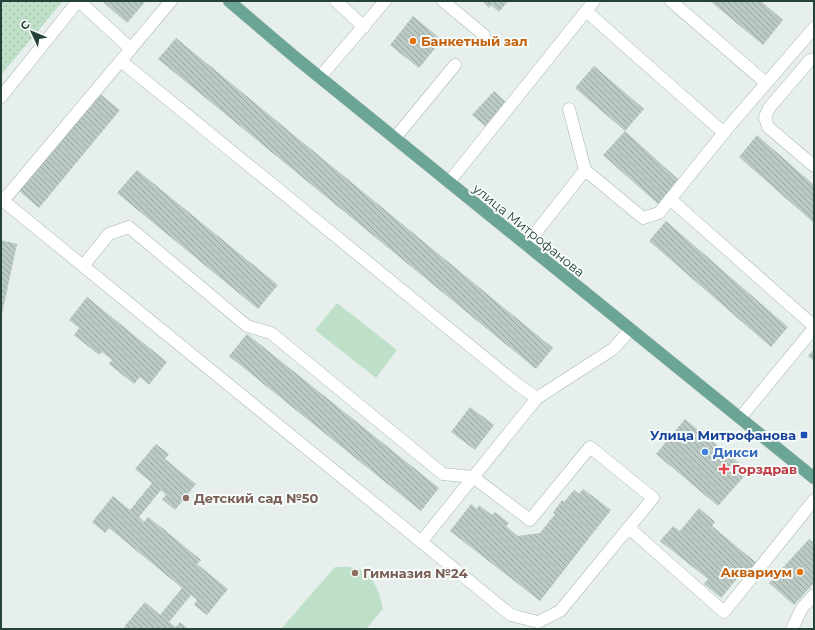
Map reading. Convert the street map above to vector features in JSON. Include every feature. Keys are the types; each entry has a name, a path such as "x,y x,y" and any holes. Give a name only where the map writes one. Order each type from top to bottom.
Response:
{"main road":[{"name":"улица Митрофанова","path":"229,1 630,330 814,478"}],"street":[{"path":"1,97 79,1 131,49"},
{"path":"83,266 109,234 129,227 247,326 271,333 443,474 473,477 530,520 590,447 653,498 560,611 538,622 511,615 2,200 171,1"},
{"path":"336,1 364,27"},
{"path":"320,77 386,1"},
{"path":"443,1 484,35"},
{"path":"449,182 594,1"},
{"path":"671,1 766,83"},
{"path":"586,11 724,133"},
{"path":"569,110 585,170 643,218 659,213 724,133 814,28"},
{"path":"814,59 810,60 769,108 765,117 768,127 814,166"},
{"path":"121,61 518,385 537,398"},
{"path":"395,138 455,65"},
{"path":"526,245 585,170"},
{"path":"670,199 814,327 740,418"},
{"path":"421,542 537,398 613,350 630,330"},
{"path":"629,528 724,612 814,500"},
{"path":"792,629 802,608 814,595"}],"green space":[{"path":"1,1 63,1 1,75"},
{"path":"337,303 397,350 376,378 315,330"},
{"path":"335,567 350,567 361,570 371,578 377,589 383,609 366,629 281,629"}],"building":[{"path":"102,1 143,1 145,2 127,23"},
{"path":"482,1 508,1 499,12 491,5 489,8"},
{"path":"710,1 761,1 783,20 763,45"},
{"path":"413,16 442,40 419,68 390,45"},
{"path":"176,38 553,348 536,369 158,59"},
{"path":"594,66 644,109 625,131 575,88"},
{"path":"494,91 507,103 485,126 472,115"},
{"path":"100,94 120,110 39,208 19,191"},
{"path":"625,131 679,180 658,204 603,155"},
{"path":"757,135 814,185 814,223 739,157"},
{"path":"137,170 278,285 258,309 117,193"},
{"path":"666,221 788,327 771,347 649,241"},
{"path":"1,240 17,244 2,314 1,314"},
{"path":"87,297 167,362 149,385 140,377 134,384 109,364 112,360 102,352 99,355 74,335 79,328 69,320"},
{"path":"247,334 439,488 421,511 229,356"},
{"path":"814,349 814,361 808,356"},
{"path":"470,407 494,425 475,450 451,432"},
{"path":"685,419 749,471 718,506 656,454"},
{"path":"156,444 169,454 165,459 196,484 175,510 162,499 166,495 161,490 139,517 144,522 148,517 161,527 201,560 197,564 228,589 207,615 194,605 197,600 191,595 169,622 176,627 180,622 188,629 126,629 124,627 145,602 160,615 182,588 109,528 105,533 92,522 113,496 130,510 152,483 135,469"},
{"path":"583,489 611,510 540,601 450,531 471,504 477,509 479,505 492,515 495,512 509,523 506,526 518,536 540,533 555,514 553,513 562,500 564,502 574,490 579,494"},
{"path":"699,508 715,522 712,526 759,565 747,579 741,574 721,598 704,584 708,579 660,541 673,526 680,531"},
{"path":"809,539 814,543 814,583 794,605 769,583"}],"place":[{"name":"Банкетный зал","path":"413,41"},
{"name":"Улица Митрофанова","path":"804,435"},
{"name":"Дикси","path":"705,452"},
{"name":"Горздрав","path":"724,469"},
{"name":"Детский сад №50","path":"186,498"},
{"name":"Аквариум","path":"800,572"},
{"name":"Гимназия №24","path":"355,573"}]}
